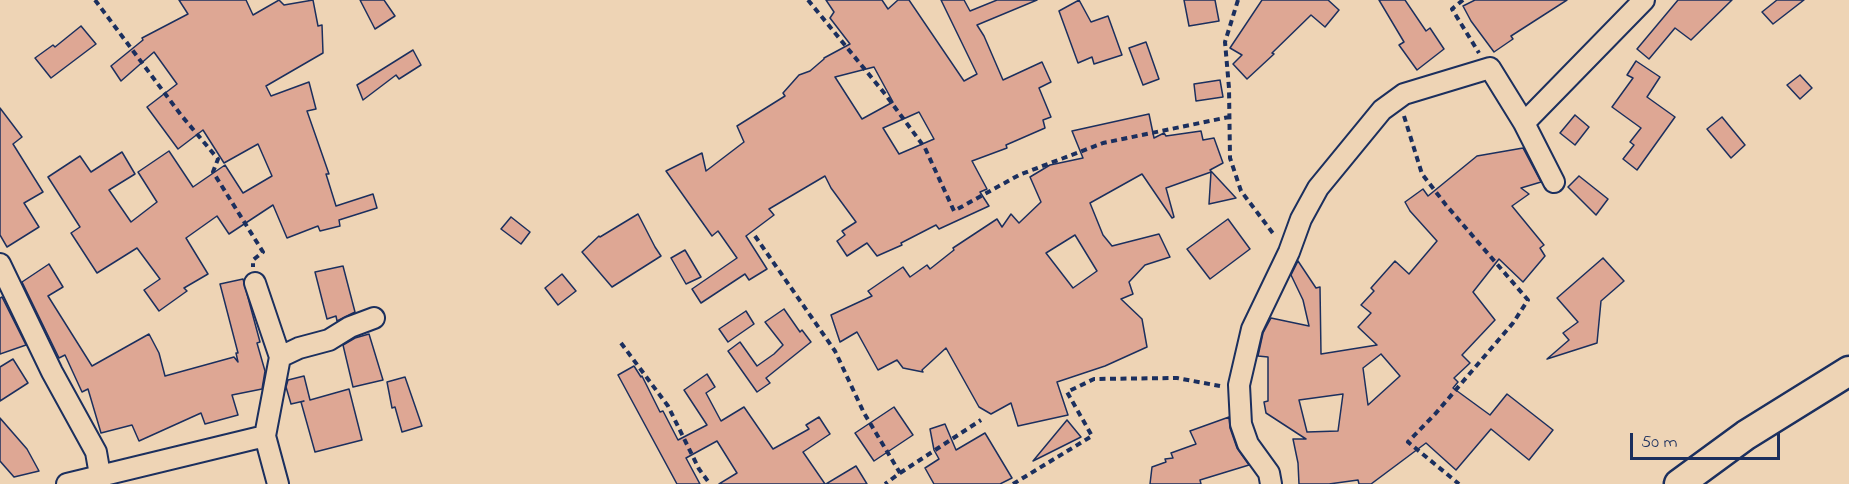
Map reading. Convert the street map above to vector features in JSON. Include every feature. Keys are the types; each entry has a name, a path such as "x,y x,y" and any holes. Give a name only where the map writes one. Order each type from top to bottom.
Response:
{"main road":[{"path":"1679,484 1746,435 1849,371"}],"street":[{"path":"1524,123 1644,0"},
{"path":"1271,484 1269,474 1248,444 1241,424 1239,386 1252,329 1289,252 1301,219 1318,188 1382,110 1404,94 1490,68 1524,123 1554,182"},
{"path":"0,264 52,372 96,452 100,475"},
{"path":"255,283 280,357 265,436 278,484"},
{"path":"280,357 299,348 329,340 350,327 374,318"},
{"path":"67,484 265,436"}],"path":[{"path":"95,0 181,115 218,159 213,172 263,252 253,260 255,283"},
{"path":"808,0 885,94 925,148 954,211 1019,175 1102,143 1229,117"},
{"path":"1238,0 1225,42 1230,158 1241,191 1289,252"},
{"path":"1463,0 1452,9 1488,69"},
{"path":"1398,99 1415,146 1422,174 1528,300 1505,332 1436,413 1408,442 1460,484"},
{"path":"755,236 835,351 864,413 900,473"},
{"path":"621,343 668,406 699,469 710,484"},
{"path":"1013,484 1092,436 1067,392 1094,379 1177,378 1215,386 1239,386"},
{"path":"885,484 981,420"}],"building":[{"path":"179,0 246,0 253,15 279,0 284,5 313,0 318,26 322,25 323,53 266,86 271,96 309,82 316,109 307,111 329,174 326,174 336,206 373,194 377,208 339,220 340,226 320,231 318,226 287,238 273,205 229,234 217,216 186,238 208,274 184,288 187,291 159,311 144,290 160,279 137,248 97,273 71,233 80,227 48,177 80,156 91,172 122,152 135,174 109,190 131,222 157,202 138,172 169,151 193,187 225,165 243,193 272,176 258,144 224,163 203,130 178,149 147,107 177,84 154,52 121,81 111,66 143,40 142,38 188,14"},
{"path":"360,0 384,0 395,16 375,29"},
{"path":"826,0 882,0 888,9 898,0 909,0 964,81 977,74 941,0 964,0 970,11 997,0 1037,0 977,25 1003,80 1042,62 1051,82 1039,88 1051,117 1043,120 1045,128 1006,145 1007,148 972,161 987,189 980,192 989,206 939,229 936,225 901,243 902,245 877,256 867,243 847,256 837,241 845,235 842,231 856,222 825,176 769,209 774,215 746,236 767,269 749,280 745,274 701,303 692,289 737,258 718,231 712,236 666,171 702,153 706,171 744,142 737,126 785,96 783,93 799,75 810,71 824,58 850,44 830,18 834,12","holes":["874,67 893,102 862,119 835,77","919,112 934,139 899,154 883,128"]},
{"path":"1079,0 1091,22 1108,16 1122,55 1094,64 1092,57 1078,63 1059,11"},
{"path":"1184,0 1215,0 1219,21 1189,26"},
{"path":"1262,0 1328,0 1339,10 1325,27 1311,15 1247,79 1233,64 1242,55 1230,48"},
{"path":"1379,0 1405,0 1426,31 1430,28 1444,49 1417,70 1399,45 1404,42"},
{"path":"1475,0 1567,0 1511,36 1513,39 1494,52 1463,6"},
{"path":"1678,0 1732,0 1691,40 1675,28 1649,59 1637,49"},
{"path":"1777,0 1804,0 1773,24 1762,12"},
{"path":"81,26 96,44 51,78 35,58 53,45 55,47"},
{"path":"1146,42 1159,79 1143,85 1129,48"},
{"path":"413,50 421,65 399,79 396,75 363,100 357,85"},
{"path":"1636,61 1660,77 1647,97 1675,117 1637,170 1623,159 1634,145 1630,142 1641,128 1612,107 1633,78 1627,75"},
{"path":"1800,75 1812,88 1800,99 1787,85"},
{"path":"1220,80 1223,97 1196,101 1194,84"},
{"path":"0,108 22,137 13,144 43,192 24,203 39,227 7,247 0,235"},
{"path":"1149,114 1154,138 1164,133 1166,136 1201,131 1203,140 1214,138 1223,163 1210,170 1236,198 1209,204 1211,172 1166,188 1174,217 1172,218 1142,174 1090,203 1103,235 1112,246 1159,234 1170,257 1145,265 1129,282 1133,294 1121,299 1142,319 1147,347 1105,366 1057,382 1068,415 1018,426 1011,403 991,414 979,407 946,348 922,370 923,372 903,368 897,360 878,370 857,332 840,342 831,315 872,296 868,291 903,267 910,277 927,265 930,269 954,250 953,248 997,219 1002,227 1011,214 1019,223 1041,202 1030,177 1050,165 1083,158 1072,131","holes":["1075,235 1097,271 1073,288 1046,253"]},
{"path":"1575,115 1589,127 1575,145 1560,133"},
{"path":"1722,117 1745,145 1731,158 1707,129"},
{"path":"1523,148 1541,182 1521,188 1529,194 1512,206 1544,245 1540,248 1545,256 1523,282 1499,259 1473,292 1495,320 1462,355 1470,363 1454,378 1458,382 1453,388 1490,415 1507,394 1553,430 1529,460 1491,429 1456,470 1426,443 1371,484 1359,484 1358,480 1329,484 1299,484 1293,439 1306,439 1266,413 1264,402 1268,401 1268,357 1258,356 1263,333 1271,318 1309,326 1303,300 1291,275 1298,261 1316,288 1320,287 1321,354 1377,345 1358,327 1371,313 1361,305 1374,291 1371,288 1395,261 1409,274 1437,241 1410,211 1405,202 1423,189 1428,196 1477,156","holes":["1381,354 1400,376 1368,405 1363,368","1343,394 1338,431 1307,432 1299,400"]},
{"path":"1579,176 1608,199 1596,215 1568,187"},
{"path":"638,214 661,256 612,287 582,252 599,236"},
{"path":"511,217 530,232 521,244 501,229"},
{"path":"1228,219 1250,249 1210,279 1187,249"},
{"path":"685,250 701,277 686,284 671,258"},
{"path":"1603,258 1624,281 1601,301 1597,343 1547,359 1569,340 1563,333 1578,322 1557,298"},
{"path":"49,264 63,287 48,296 92,366 149,334 159,353 165,376 234,357 238,362 236,353 238,353 220,284 243,279 260,342 257,343 265,371 262,389 232,395 238,415 205,424 201,413 139,441 132,425 101,433 88,389 82,392 65,355 59,358 22,282"},
{"path":"343,266 355,312 337,321 336,316 327,319 315,272"},
{"path":"562,274 576,291 558,305 545,288"},
{"path":"2,297 26,345 0,354 0,298"},
{"path":"784,309 800,332 802,330 811,342 766,378 770,383 757,392 728,351 740,342 757,366 774,354 783,345 765,322"},
{"path":"746,311 754,324 728,342 719,329"},
{"path":"369,334 383,380 353,387 343,345"},
{"path":"13,359 28,383 0,401 0,367"},
{"path":"634,366 642,376 660,412 663,411 678,440 707,425 684,390 707,374 715,387 706,393 721,421 744,407 773,449 809,429 806,425 819,417 830,434 803,452 825,484 719,484 737,473 717,441 686,458 700,484 677,484 618,375"},
{"path":"304,376 310,400 349,389 362,440 315,452 301,402 304,401 291,404 286,387 288,380"},
{"path":"405,377 422,426 402,432 395,407 392,408 387,382"},
{"path":"894,407 913,435 874,461 855,433"},
{"path":"1229,417 1237,448 1249,465 1200,480 1201,484 1150,484 1152,467 1166,462 1165,459 1173,458 1171,453 1196,444 1190,431"},
{"path":"0,418 27,449 39,471 14,477 0,461"},
{"path":"1067,420 1081,437 1033,461"},
{"path":"945,424 956,450 985,433 1012,478 1000,484 934,484 925,468 939,459 934,450 930,429"},
{"path":"856,466 867,484 826,484"}]}
